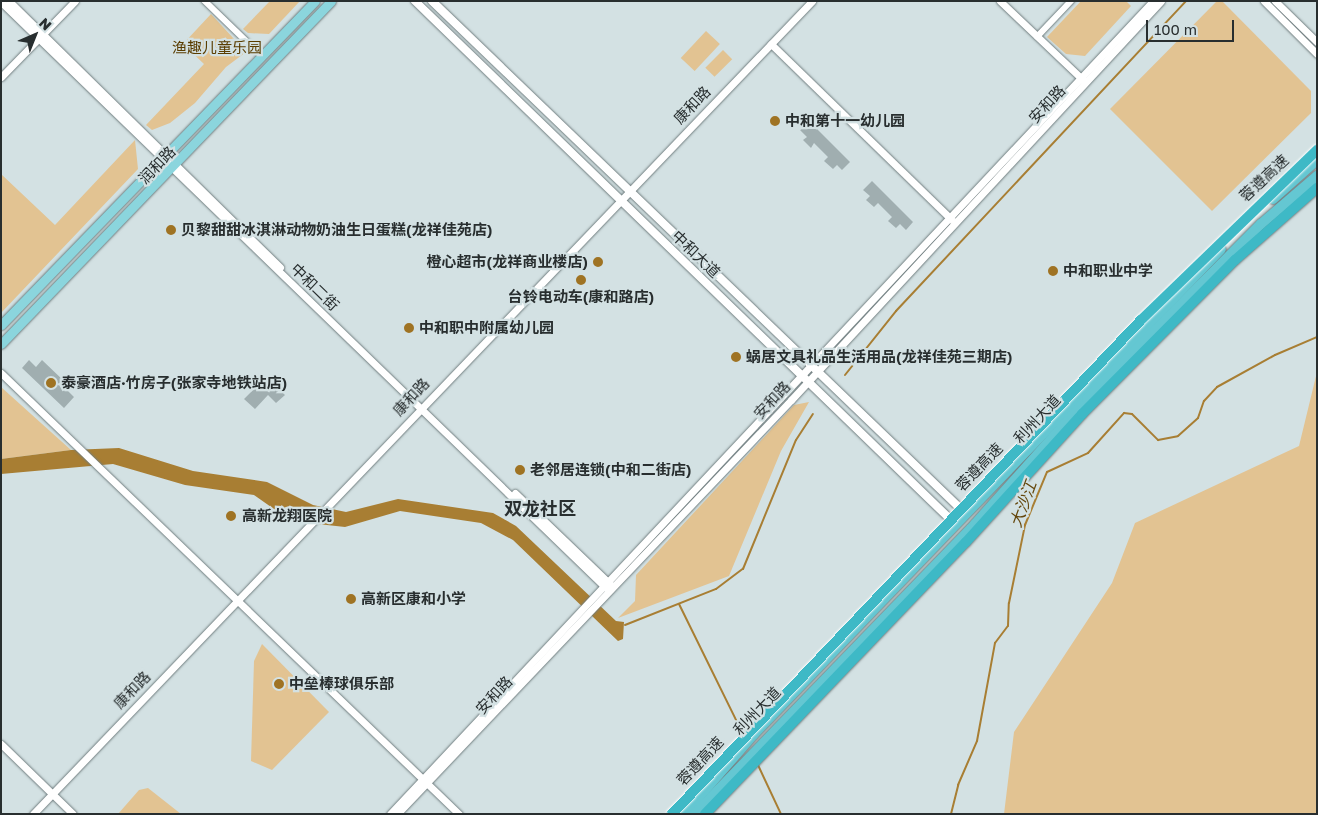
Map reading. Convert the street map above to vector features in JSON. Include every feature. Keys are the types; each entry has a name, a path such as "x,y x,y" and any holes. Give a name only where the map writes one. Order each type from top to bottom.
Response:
{"highway":[{"name":"蓉遵高速","path":"672,814 1135,326 1317,150"},
{"name":"利州大道","path":"684,814 738,761 967,515 1229,241 1317,160"},
{"name":"利州大道","path":"759,738 975,524 1087,398 1176,308 1260,224 1317,176"},
{"path":"706,814 966,542 1082,414 1235,260 1317,188"},
{"name":"利州大道","path":"695,814 738,761"}],"main road":[{"name":"润和路","path":"1,325 166,159 315,1"},
{"name":"润和路","path":"1,344 174,167 330,1"},
{"name":"中和大道","path":"415,1 957,526"},
{"name":"中和大道","path":"432,1 967,515"}],"street":[{"name":"中和二街","path":"9,1 40,36"},
{"path":"1,77 74,1"},
{"path":"205,1 262,56"},
{"name":"康和路","path":"33,814 620,199 812,1"},
{"path":"1000,1 1083,80"},
{"path":"1037,36 1071,1"},
{"name":"安和路","path":"594,603 612,590 817,372 1153,1"},
{"name":"安和路","path":"1083,80 1162,1"},
{"path":"1264,1 1317,54"},
{"path":"1275,1 1317,42"},
{"name":"中和二街","path":"1,2 40,36 612,590"},
{"path":"771,44 953,220"},
{"name":"安和路","path":"397,814 594,603 606,584 810,366 953,220"},
{"path":"1,373 459,814"},
{"path":"1,744 73,814"},
{"name":"安和路","path":"390,814 427,782"}],"green space":[{"path":"270,1 300,1 269,34 248,33 243,29"},
{"path":"1081,1 1126,1 1131,6 1085,56 1066,54 1047,37"},
{"path":"1217,1 1222,1 1311,91 1311,113 1212,211 1110,109"},
{"name":"渔趣儿童乐园","path":"211,14 246,52 226,67 195,103 170,123 152,130 146,125 204,64 183,44"},
{"path":"706,31 720,44 695,71 681,58"},
{"path":"723,50 732,59 715,77 705,68"},
{"path":"135,140 138,169 1,313 1,174 55,225"},
{"path":"1317,372 1317,814 1004,814 1014,732 1112,583 1135,523 1299,446"},
{"path":"1,387 71,450 1,459"},
{"path":"809,402 781,451 729,576 618,618 635,601 636,575 794,405"},
{"name":"中垒棒球俱乐部","path":"262,644 329,712 272,770 251,761 254,661"},
{"path":"148,788 181,814 118,814 139,790"}],"shaded area":[{"path":"119,448 193,471 267,482 313,505 346,512 398,499 493,513 516,526 616,621 624,622 623,639 618,641 513,540 481,523 400,511 345,527 291,521 254,495 185,485 113,464 1,474 1,459 71,450"}],"building":[{"path":"809,121 850,162 842,170 837,165 833,169 824,161 828,157 814,143 811,148 803,140 807,137 800,130"},
{"path":"872,181 913,222 906,230 900,224 896,228 888,221 892,217 878,203 874,207 866,200 870,196 863,190"},
{"name":"泰豪酒店·竹房子(张家寺地铁站店)","path":"29,360 36,367 42,360 65,382 62,385 74,397 64,408 22,368"},
{"path":"270,380 285,395 276,403 268,395 255,409 244,399 262,381 265,384"}],"waterway":[{"path":"845,375 896,311 1186,1"},
{"name":"大沙江","path":"951,814 958,785 977,741 995,643 1008,626 1009,603 1025,525 1047,472 1088,453 1124,413 1132,414 1158,440 1178,436 1198,418 1204,401 1217,387 1275,355 1317,337"},
{"path":"625,625 716,589 743,569 796,440 813,414"},
{"path":"679,604 743,734"},
{"path":"758,765 781,814"}],"place":[{"name":"中和第十一幼儿园","path":"775,121"},
{"name":"贝黎甜甜冰淇淋动物奶油生日蛋糕(龙祥佳苑店)","path":"171,230"},
{"name":"橙心超市(龙祥商业楼店)","path":"598,262"},
{"name":"中和职业中学","path":"1053,271"},
{"name":"台铃电动车(康和路店)","path":"581,280"},
{"name":"中和职中附属幼儿园","path":"409,328"},
{"name":"蜗居文具礼品生活用品(龙祥佳苑三期店)","path":"736,357"},
{"name":"泰豪酒店·竹房子(张家寺地铁站店)","path":"51,383"},
{"name":"老邻居连锁(中和二街店)","path":"520,470"},
{"name":"高新龙翔医院","path":"231,516"},
{"name":"高新区康和小学","path":"351,599"},
{"name":"中垒棒球俱乐部","path":"279,684"}],"district":[{"name":"双龙社区","path":"540,508"}]}
